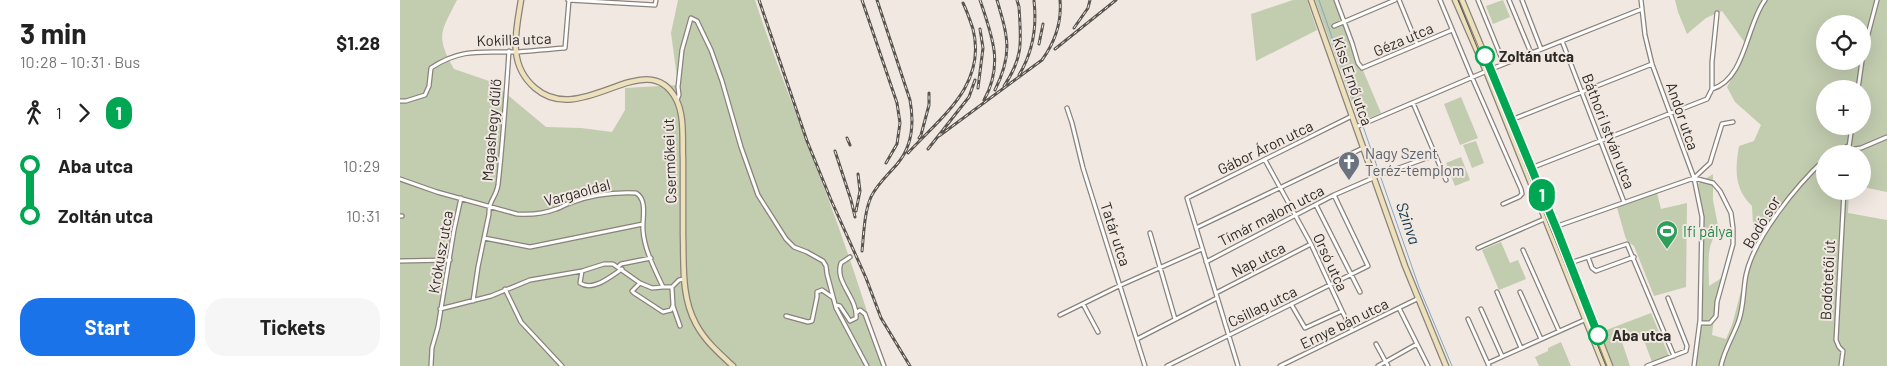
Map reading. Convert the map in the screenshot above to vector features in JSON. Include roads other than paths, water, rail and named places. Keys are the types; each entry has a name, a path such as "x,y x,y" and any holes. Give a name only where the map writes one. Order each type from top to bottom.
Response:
{"street":[{"name":"Csermőkei út","path":"521,0 515,38 515,52 520,68 529,82 541,92 556,99 576,99 631,81 650,79 666,87 677,100 682,139 685,279 688,305 698,329 710,346 733,366"},
{"name":"Kokilla utca","path":"400,101 425,95 429,86 431,68 446,59 473,52 515,52 565,48 568,0"},
{"path":"568,0 655,5 656,0"},
{"name":"Kiss Ernő utca","path":"1311,0 1352,116 1358,126 1363,148 1417,299 1446,366"},
{"path":"1336,0 1343,22"},
{"path":"1334,26 1395,0"},
{"path":"1399,0 1417,44"},
{"path":"1440,0 1522,194 1503,204"},
{"path":"1455,0 1511,120 1551,216 1570,263 1604,366"},
{"path":"1462,0 1549,229 1610,366"},
{"path":"1478,0 1504,64"},
{"path":"1509,0 1531,53"},
{"path":"1522,0 1541,49"},
{"name":"Andor utca","path":"1641,0 1652,64 1694,178 1710,163 1722,124 1733,122"},
{"path":"1712,89 1726,81 1736,68 1744,52 1757,11 1765,0"},
{"path":"1871,20 1876,0"},
{"path":"1358,126 1413,104 1488,70 1642,9"},
{"path":"1531,168 1707,99 1712,89 1712,62 1717,14"},
{"path":"677,100 682,50 691,18 697,20 711,50 758,195 794,247 808,252 823,261 826,266 836,308 867,366"},
{"name":"Géza utca","path":"1343,22 1358,64 1362,68 1452,30"},
{"name":"Báthori István utca","path":"1562,41 1624,202"},
{"name":"Magashegy dűlő","path":"473,301 489,214 488,206 497,191 509,52"},
{"path":"1511,120 1652,64"},
{"path":"1413,104 1446,180"},
{"name":"Tatár utca","path":"1067,108 1083,168 1145,366"},
{"name":"Gábor Áron utca","path":"1196,228 1187,198 1352,116"},
{"path":"1868,145 1887,137"},
{"path":"1238,366 1196,228 1363,148"},
{"path":"1385,173 1435,155"},
{"name":"Orsó utca","path":"1265,160 1311,244 1342,311 1305,328 1292,304"},
{"name":"Bodó sor","path":"1721,366 1739,320 1745,295 1746,274 1758,245 1795,190 1816,169"},
{"name":"Vargaoldal","path":"400,178 437,192 517,214 542,214 568,203 609,193 636,193 640,195 642,200 643,233 663,287"},
{"name":"Tímár malom utca","path":"1206,262 1334,195 1374,178"},
{"path":"1549,229 1694,178 1714,183 1731,213 1734,236 1717,302 1716,316 1710,323 1700,323"},
{"path":"1694,178 1702,217 1700,323 1694,366"},
{"name":"Csillag utca","path":"1167,366 1368,266 1334,195"},
{"name":"Krókusz utca","path":"430,366 461,198"},
{"name":"Bodótetői út","path":"1842,366 1843,351 1837,344 1836,329 1843,200"},
{"path":"1316,205 1360,292"},
{"path":"1478,248 1551,216"},
{"path":"484,238 530,247 643,224"},
{"path":"1150,233 1175,319"},
{"name":"Nap utca","path":"1216,293 1311,244"},
{"path":"1570,263 1627,244 1674,356"},
{"path":"1060,315 1202,249"},
{"path":"1523,250 1559,331"},
{"path":"836,308 836,306 840,306 850,321 856,318 856,307 840,274 841,263 850,257"},
{"path":"1588,257 1592,268 1596,271 1634,257"},
{"path":"582,271 580,283 583,286 593,286 620,268 620,264 651,258"},
{"path":"400,261 450,260"},
{"path":"440,310 491,296 530,280 582,271 604,264 613,264 640,283 652,288 672,287 679,280 685,279"},
{"path":"640,283 632,291 634,293 663,312 670,310 673,305"},
{"path":"672,287 673,305 680,326"},
{"path":"505,290 521,322 562,366"},
{"path":"786,316 808,322 812,321 817,292 822,290 833,298"},
{"path":"1497,292 1521,348"},
{"path":"1520,292 1541,339"},
{"path":"1137,339 1217,298"},
{"path":"1647,366 1686,352 1687,346 1668,298"},
{"name":"Ernye bán utca","path":"1280,366 1417,299"},
{"path":"1084,304 1098,332"},
{"path":"1399,308 1428,366"},
{"path":"1481,309 1502,356"},
{"path":"856,313 860,310 865,314 884,366"},
{"path":"1342,311 1352,330"},
{"path":"1468,319 1489,364 1502,356 1588,318"},
{"path":"1376,344 1388,366"},
{"path":"1378,366 1417,344"}],"waterway":[{"name":"Szinva","path":"1319,0 1419,287 1452,366"}],"tram line":[{"path":"1458,0 1606,366"}],"railway":[{"path":"759,0 807,141 831,200 866,278 881,318 910,366"},
{"path":"862,0 897,103 900,123 897,144 886,163"},
{"path":"862,251 866,216 871,197 907,149 912,125 910,100 877,0"},
{"path":"980,0 992,38 995,62 994,74 984,100"},
{"path":"995,90 1004,66 1007,45 997,0"},
{"path":"1004,86 1015,66 1020,48 1020,19 1017,0"},
{"path":"939,136 1042,60 1057,32 1060,17 1060,0"},
{"path":"1074,28 1088,8 1090,0"},
{"path":"1055,49 1116,0"},
{"path":"1019,75 1028,57 1033,39 1034,1"},
{"path":"908,153 947,113 967,83 973,67 976,49 973,29 963,3"},
{"path":"1039,44 1043,24"},
{"path":"978,88 983,48 980,29"},
{"path":"928,149 969,97 975,80"},
{"path":"919,138 929,105 929,93"},
{"path":"847,138 850,145"},
{"path":"835,151 855,217"},
{"path":"856,211 860,191 858,174"}],"place":[{"name":"Zoltán utca","path":"1485,56"},
{"name":"Nagy Szent Teréz-templom","path":"1349,181"},
{"name":"Ifi pálya","path":"1667,250"},
{"name":"Aba utca","path":"1598,335"}]}
